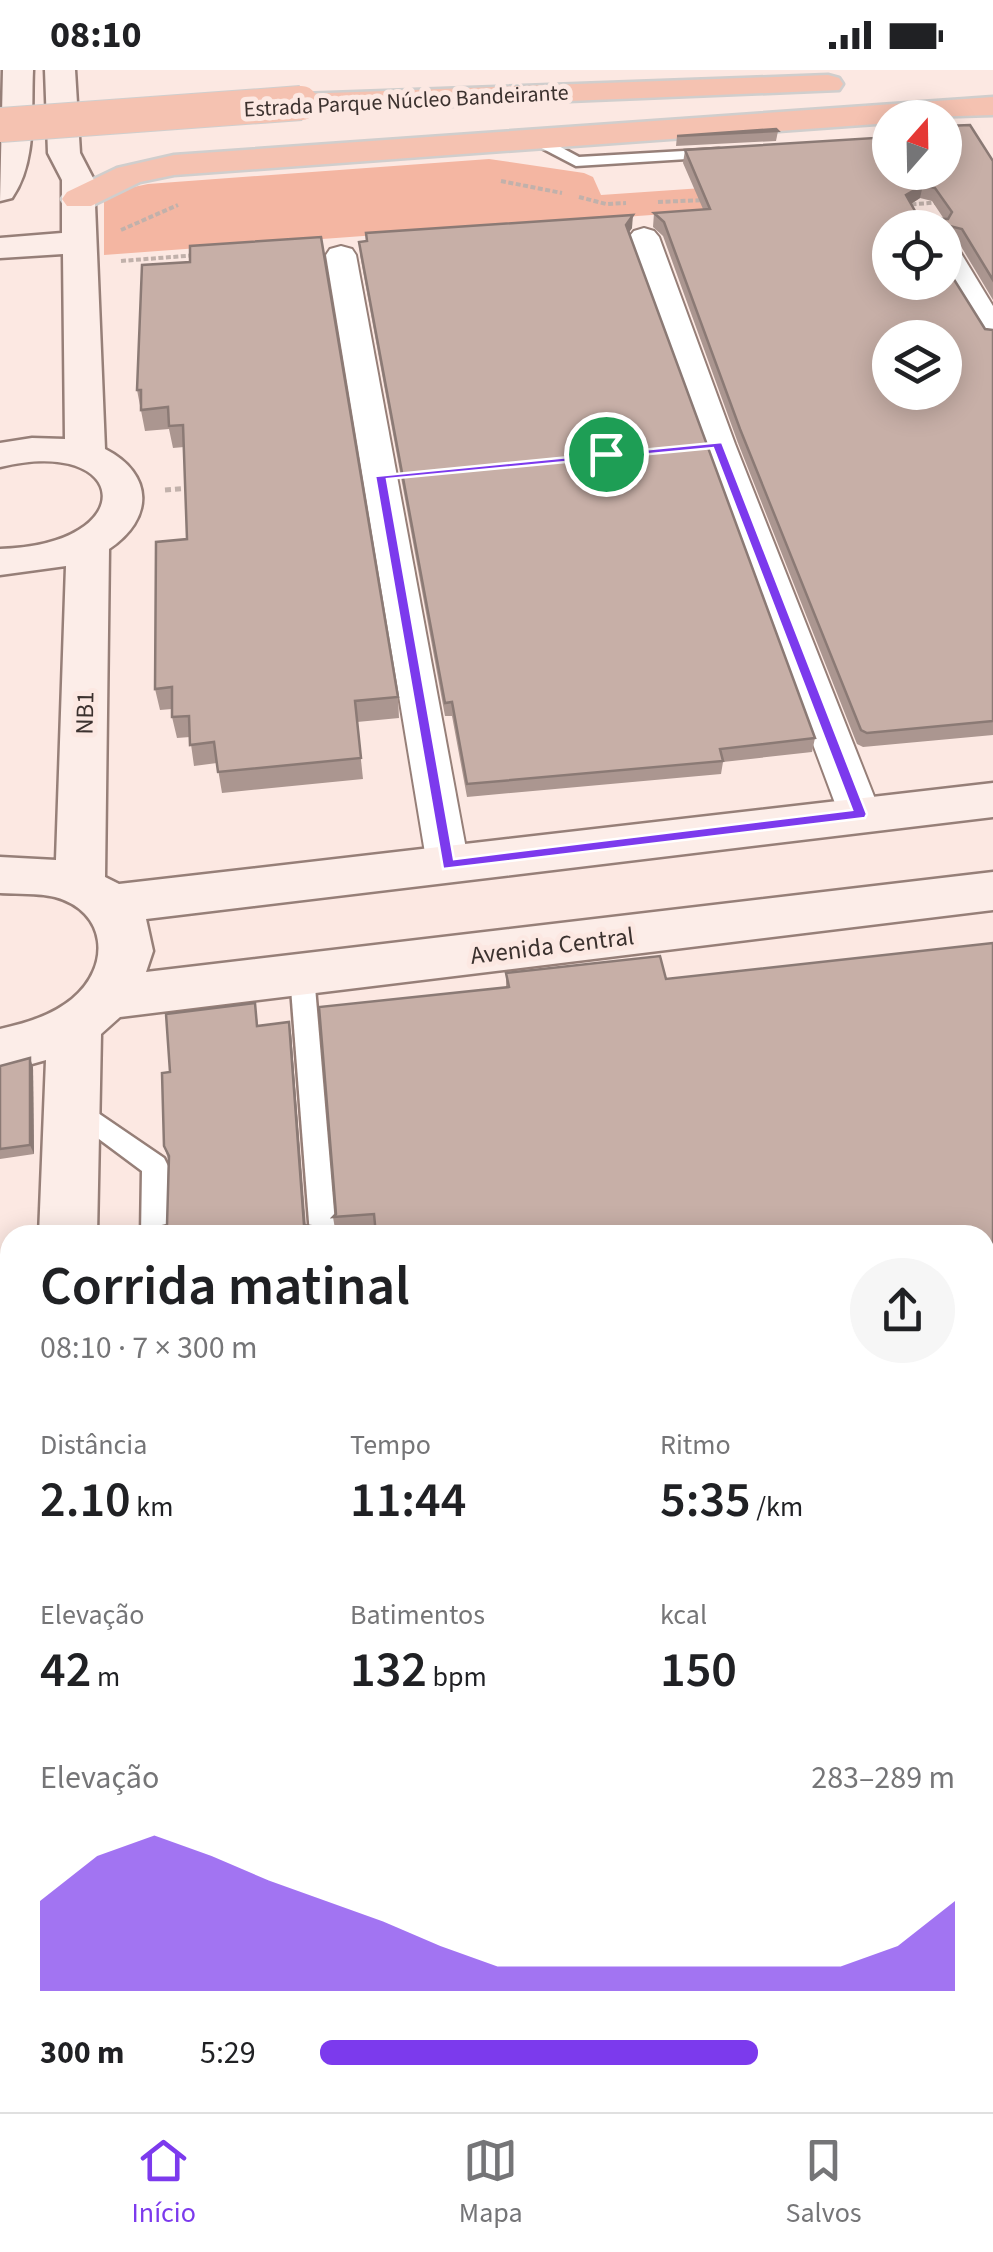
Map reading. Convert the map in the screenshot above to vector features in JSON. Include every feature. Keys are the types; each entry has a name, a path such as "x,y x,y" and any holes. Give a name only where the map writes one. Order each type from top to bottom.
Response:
{"highway":[{"path":"0,90 99,82"},
{"path":"896,83 993,82"},
{"name":"Estrada Parque Núcleo Bandeirante","path":"0,125 302,104 856,84"},
{"path":"962,110 993,106"},
{"path":"40,203 174,165 872,117"}],"street":[{"path":"0,191 13,157 18,70"},
{"path":"60,70 64,152 78,180 40,203 90,248 84,455"},
{"path":"645,220 718,444 860,814"},
{"path":"0,248 52,242 90,248"},
{"path":"341,255 448,865"},
{"path":"962,280 993,332"},
{"path":"0,455 36,449 84,455 104,464 118,477 124,492 121,511 88,544 58,556 0,562"},
{"name":"NB1","path":"88,544 96,893 127,932 127,964 92,1013"},
{"path":"0,875 41,872 96,893 448,865 993,800"},
{"name":"Avenida Central","path":"0,1051 32,1047 92,1013 302,975 993,891"},
{"path":"68,1225 72,1106 92,1013"}],"lane":[{"path":"536,139 576,162 733,152"},
{"path":"302,975 322,1225"},
{"path":"72,1106 155,1166 154,1225"}],"path":[{"path":"498,181 606,204 626,204"},
{"path":"645,220 706,200"},
{"path":"894,206 949,201"},
{"path":"90,248 180,204"},
{"path":"913,204 919,210"},
{"path":"90,248 207,254"},
{"path":"124,492 203,487"}],"shaded area":[{"path":"489,159 584,173 593,177 601,195 872,176 872,190 886,190 828,202 104,255 104,200 124,189 148,184"},
{"path":"993,168 962,174 962,170"}],"building":[{"path":"962,125 970,125 993,161 993,280 962,229 962,210 951,210 936,190 962,190"},
{"path":"776,129 778,131 677,136"},
{"path":"872,138 872,190 914,190 906,195 914,210 872,210 872,300 962,300 962,292 985,329 993,330 993,721 867,733 861,730 740,429 664,222 654,213 710,209 685,150"},
{"path":"633,215 626,225 815,738 720,749 723,761 467,784 452,702 445,703 359,242 367,241 366,233"},
{"path":"321,237 398,697 355,701 361,758 218,772 214,742 190,745 189,716 172,717 172,687 155,689 156,542 187,539 183,425 169,426 168,407 141,410 141,390 137,390 142,265 190,262 190,246"},
{"path":"993,943 993,1225 375,1225 374,1214 333,1217 336,1214 319,1007 509,987 506,973 660,956 666,979"},
{"path":"255,1003 257,1026 289,1022 304,1225 167,1225 169,1156 164,1146 162,1073 170,1072 166,1014"},
{"path":"30,1058 30,1145 0,1149 0,1066"}],"route":[{"path":"718,444 860,814 448,865 381,476 606,454 718,444"}]}
